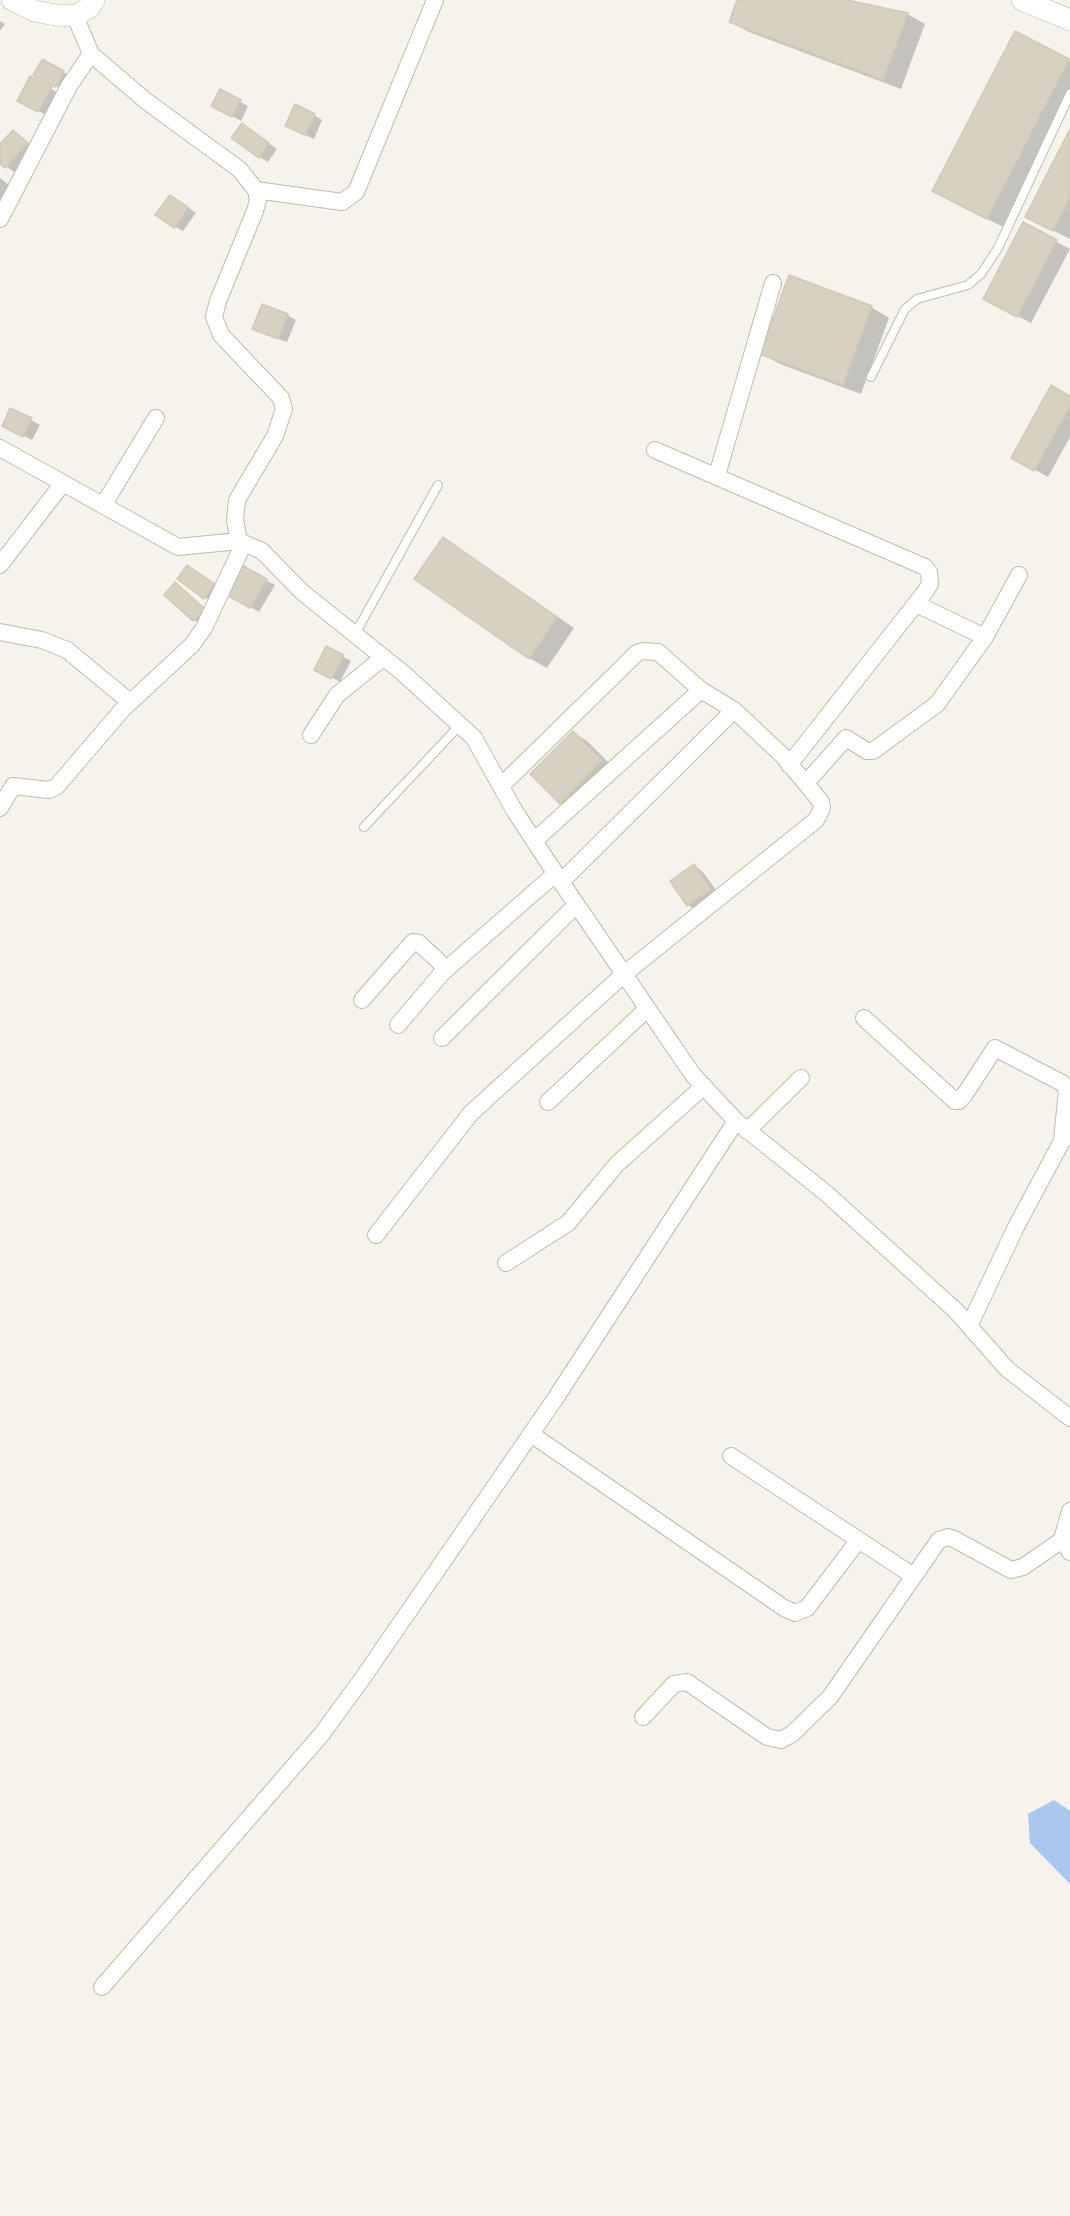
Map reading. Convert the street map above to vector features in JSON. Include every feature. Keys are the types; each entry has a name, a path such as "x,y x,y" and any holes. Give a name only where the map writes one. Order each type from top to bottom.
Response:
{"street":[{"path":"12,0 35,10 55,15 75,16 90,7 94,0"},
{"path":"256,190 342,202 356,192 435,0"},
{"path":"1022,0 1070,20"},
{"path":"0,808 13,786 49,790 57,786 130,702 198,638 241,542 235,520 237,500 275,436 284,409 281,398 221,334 214,317 218,301 255,211 258,200 256,190 239,169 146,101 91,54 75,16"},
{"path":"0,219 69,86 91,54"},
{"path":"717,476 773,283"},
{"path":"104,504 156,418"},
{"path":"0,448 178,547 241,542 262,551 302,592 355,634 460,725 474,738 534,842 693,1075 741,1126 827,1194 955,1310 1007,1369 1070,1419"},
{"path":"655,450 925,567 931,577 930,584 916,604 789,765"},
{"path":"0,565 63,483"},
{"path":"806,783 846,738 867,751 873,751 930,711 944,697 986,637 1019,575"},
{"path":"916,604 986,637"},
{"path":"0,632 42,640 67,650 130,702"},
{"path":"376,1235 471,1113 623,975 816,820 822,808 821,802 806,783 734,710 701,690 658,652 650,650 637,653 502,785"},
{"path":"311,735 337,695 383,658"},
{"path":"534,842 701,690"},
{"path":"398,1025 447,969 558,878 734,710"},
{"path":"442,1038 576,905"},
{"path":"362,1000 413,942 419,943 447,969"},
{"path":"548,1102 647,1009"},
{"path":"864,1018 955,1101 959,1101 965,1095 995,1048 1062,1083 1067,1089 1066,1138 1017,1225 969,1326"},
{"path":"102,1987 321,1735 531,1434 741,1126 801,1078"},
{"path":"506,1263 568,1223 617,1164 704,1086"},
{"path":"531,1434 784,1608 795,1613 807,1608 858,1541"},
{"path":"731,1455 912,1575"},
{"path":"643,1716 674,1684 687,1682 767,1737 781,1740 792,1734 830,1696 935,1544 944,1538 954,1539 1011,1570 1023,1567 1066,1546 1070,1511"}],"lane":[{"path":"871,376 905,309 917,299 968,285 981,274 998,248 1070,94"},
{"path":"355,634 438,485"},
{"path":"364,827 460,725"}],"water":[{"path":"1054,1800 1070,1811 1070,1884 1030,1843 1028,1814"}],"building":[{"path":"737,0 847,0 908,13 883,80 729,22"},
{"path":"1015,31 1069,59 987,219 932,191"},
{"path":"42,59 64,71 56,87 33,75"},
{"path":"30,76 52,87 38,112 17,101"},
{"path":"220,89 241,100 232,117 211,106"},
{"path":"295,104 315,114 305,135 285,126"},
{"path":"242,123 269,143 259,158 231,138"},
{"path":"1070,129 1070,197 1053,231 1025,217"},
{"path":"13,130 28,143 5,168 0,164 0,144"},
{"path":"170,195 188,207 174,228 155,215"},
{"path":"1023,222 1057,240 1017,317 983,299"},
{"path":"789,275 872,306 843,385 760,354"},
{"path":"262,304 288,314 278,339 252,329"},
{"path":"1051,385 1070,396 1070,406 1034,471 1011,458"},
{"path":"10,408 32,418 23,437 2,426"},
{"path":"443,537 557,617 529,659 414,579"},
{"path":"187,565 215,584 204,599 177,579"},
{"path":"243,566 267,579 250,608 227,595"},
{"path":"175,582 205,609 193,621 164,595"},
{"path":"326,646 344,655 331,679 314,670"},
{"path":"573,731 602,760 560,804 530,774"},
{"path":"694,864 711,889 687,906 670,881"}]}
